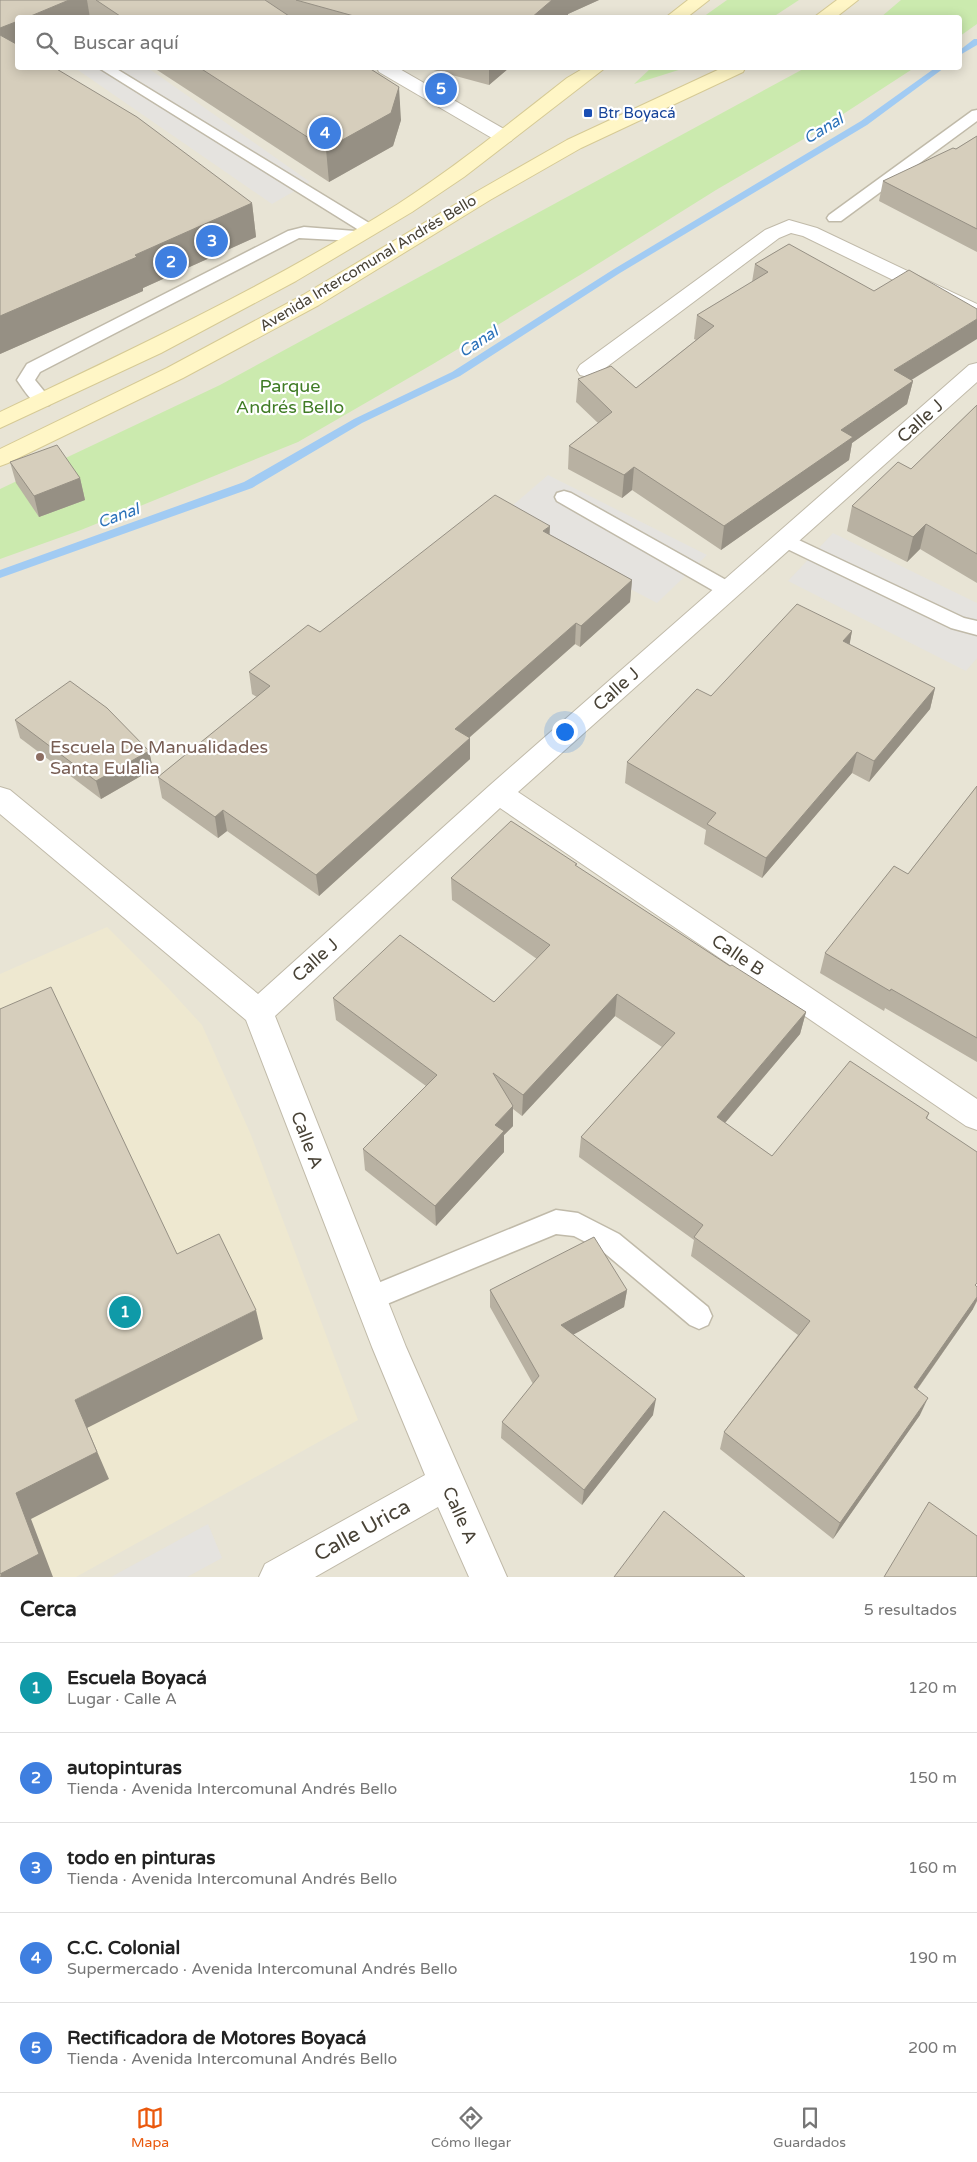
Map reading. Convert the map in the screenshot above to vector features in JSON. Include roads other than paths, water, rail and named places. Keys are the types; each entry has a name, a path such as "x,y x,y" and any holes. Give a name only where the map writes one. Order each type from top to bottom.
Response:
{"main road":[{"path":"678,15 700,0"},
{"path":"826,15 849,0"},
{"name":"Avenida Intercomunal Andrés Bello","path":"0,422 227,310 289,277 405,208 449,178 574,82 593,70"},
{"name":"Avenida Intercomunal Andrés Bello","path":"0,458 175,373 311,300 483,196 574,144 732,70"}],"street":[{"path":"389,70 504,137"},
{"path":"588,370 772,234 788,226 810,232 896,275 977,312"},
{"name":"Calle J","path":"258,1012 500,793 977,370"},
{"name":"Calle B","path":"500,793 977,1116"},
{"name":"Calle A","path":"0,798 258,1012 370,1299 446,1483 488,1577"},
{"name":"Calle Urica","path":"278,1577 446,1483"}],"lane":[{"path":"109,70 361,233"},
{"path":"835,218 977,114"},
{"path":"43,401 26,380 33,368 294,234 304,232 361,233"},
{"path":"564,497 728,590"},
{"path":"786,540 958,623 977,628"},
{"path":"370,1299 448,1264 556,1222 578,1225 610,1242 699,1316"}],"waterway":[{"name":"Canal","path":"962,52 977,41"},
{"name":"Canal","path":"0,574 248,485 358,421 456,374 617,271 864,123 937,70"}],"place":[{"name":"Rectificadora de Motores Boyacá","path":"441,89"},
{"name":"Btr Boyacá","path":"588,113"},
{"name":"C.C. Colonial","path":"325,133"},
{"name":"todo en pinturas","path":"212,241"},
{"name":"autopinturas","path":"171,262"},
{"name":"Escuela De Manualidades Santa Eulalia","path":"40,757"},
{"name":"Escuela Boyacá","path":"125,1312"}],"park label":[{"name":"Parque Andrés Bello","path":"290,396"}]}
